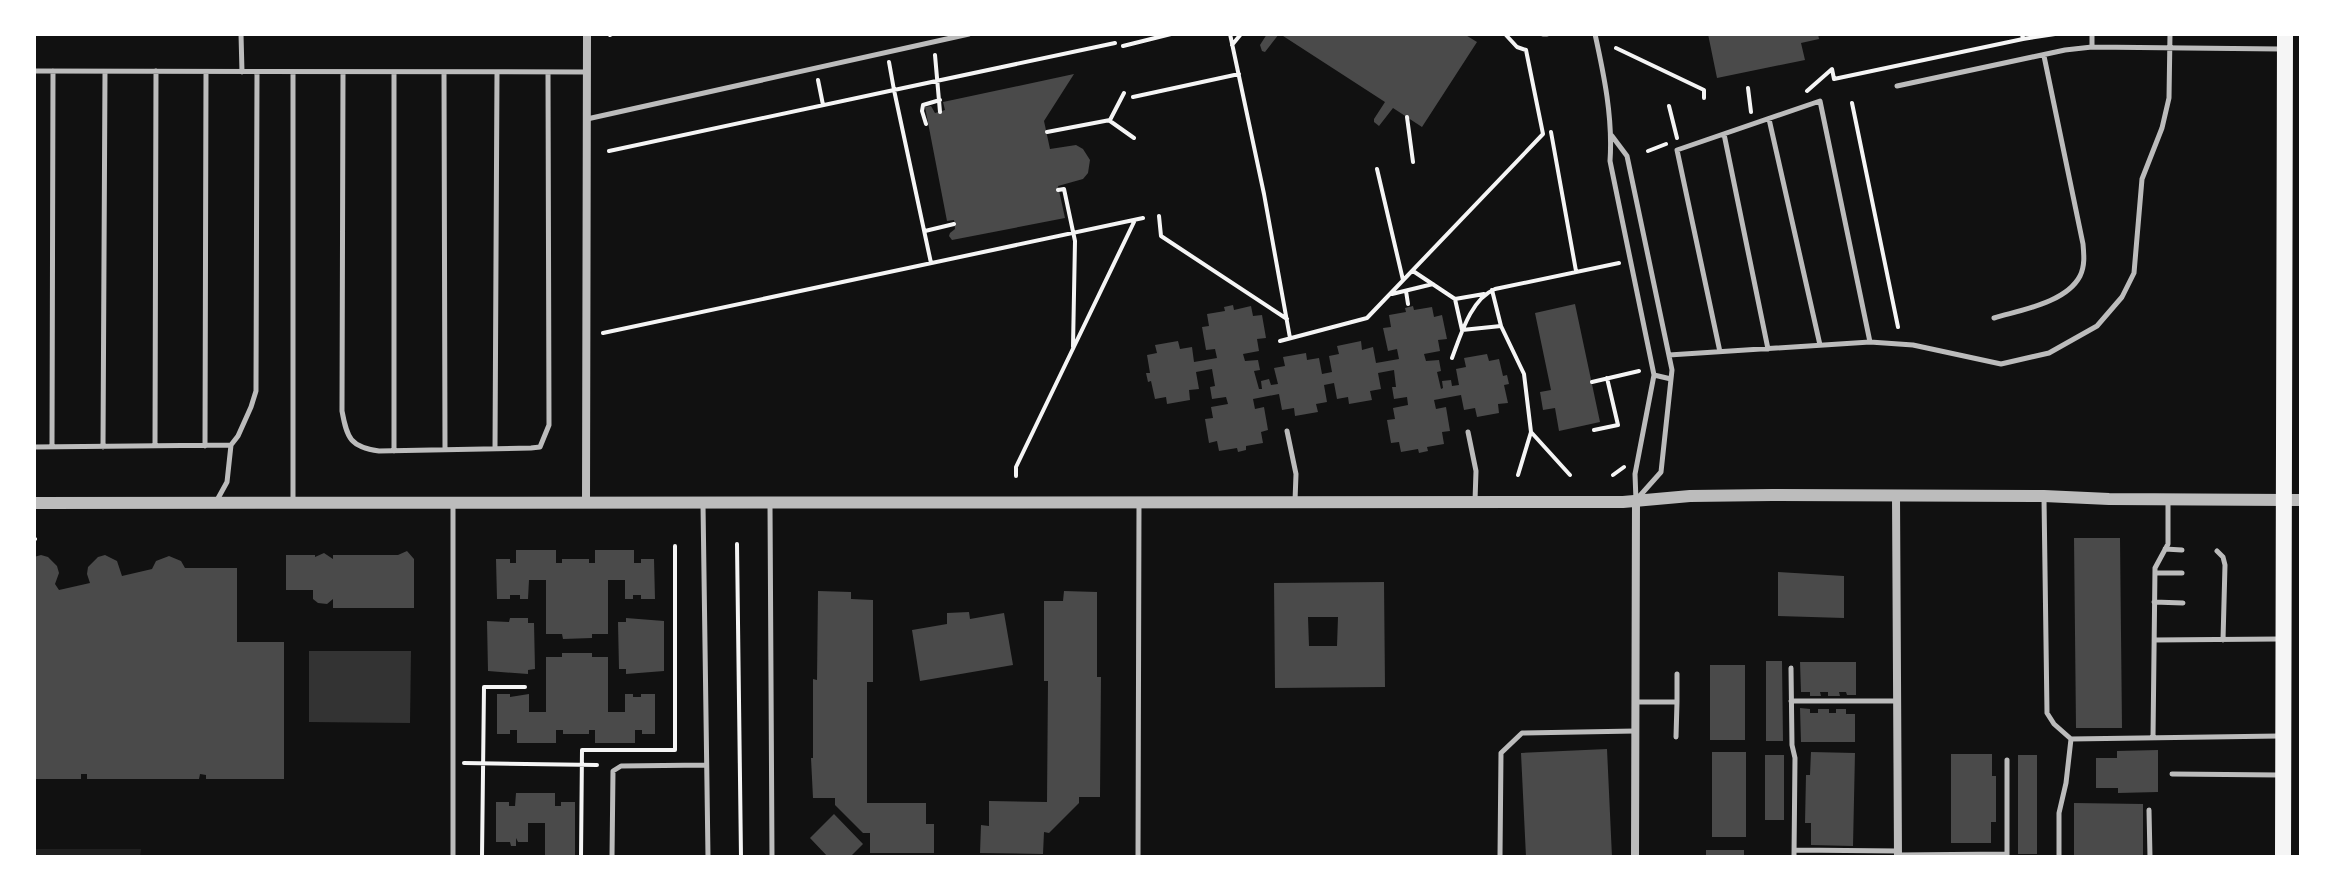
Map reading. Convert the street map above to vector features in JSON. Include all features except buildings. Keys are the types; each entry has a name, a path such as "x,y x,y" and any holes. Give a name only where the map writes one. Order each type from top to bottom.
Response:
{"main road":[{"path":"2283,857 2284,639 2293,499 2285,41"}],"street":[{"path":"586,503 587,34"},
{"path":"34,503 1475,502 1636,501 1690,496 2293,499"},
{"path":"1896,496 1898,854"},
{"path":"1635,857 1636,501"}],"lane":[{"path":"241,34 242,72"},
{"path":"586,119 969,34"},
{"path":"1595,34 1612,135 1610,161 1654,375 1635,474 1636,501"},
{"path":"2092,34 2092,47"},
{"path":"1669,355 1870,342 1913,345 2001,364 2049,353 2097,326 2122,297 2134,273 2142,179 2162,128 2169,98 2170,34"},
{"path":"1897,86 2065,50 2285,41"},
{"path":"1994,318 2061,294 2080,277 2084,256 2044,56"},
{"path":"34,71 587,72"},
{"path":"52,447 53,71"},
{"path":"103,447 105,71"},
{"path":"155,446 156,71"},
{"path":"205,446 206,72"},
{"path":"216,503 227,482 231,445 238,436 256,391 257,72"},
{"path":"293,72 293,503"},
{"path":"343,72 342,411 350,440 360,449 394,451 540,447 549,425 548,72"},
{"path":"394,72 394,451"},
{"path":"444,72 445,449"},
{"path":"495,449 497,72"},
{"path":"1720,352 1677,150 1820,101 1870,342"},
{"path":"1769,119 1820,345"},
{"path":"1724,134 1768,349"},
{"path":"1612,135 1627,156 1669,355 1671,379 1661,472 1636,501"},
{"path":"1654,375 1671,379"},
{"path":"1287,431 1296,474 1295,502"},
{"path":"1468,432 1476,471 1475,502"},
{"path":"34,447 231,445"},
{"path":"2044,496 2047,713 2054,724 2071,739 2284,735"},
{"path":"2153,738 2155,568 2168,544 2168,499"},
{"path":"1138,857 1139,502"},
{"path":"453,503 453,857"},
{"path":"703,503 708,857"},
{"path":"770,503 772,857"},
{"path":"2165,549 2182,550"},
{"path":"2217,551 2223,557 2220,602 2223,640"},
{"path":"2155,573 2182,573"},
{"path":"2154,602 2183,603"},
{"path":"2154,640 2284,639"},
{"path":"1791,668 1792,745 1795,758 1794,854 2007,855 2007,760"},
{"path":"1676,737 1677,674"},
{"path":"1791,701 1897,701"},
{"path":"1636,702 1677,702"},
{"path":"1500,857 1501,753 1522,733 1635,731"},
{"path":"2059,857 2059,813 2071,739"},
{"path":"612,857 613,771 621,766 706,765"},
{"path":"2172,774 2284,775"},
{"path":"2149,810 2150,857"}],"path":[{"path":"1123,46 1171,34"},
{"path":"1230,34 1290,338"},
{"path":"1232,45 1241,34"},
{"path":"1280,341 1367,318 1543,134 1526,50 1517,47 1505,34"},
{"path":"1806,92 1832,69 1834,79 2023,36 2055,34"},
{"path":"609,151 1115,43"},
{"path":"1616,48 1704,90 1704,98"},
{"path":"935,51 940,112"},
{"path":"886,52 931,264"},
{"path":"1133,97 1239,74"},
{"path":"817,76 823,105"},
{"path":"1110,120 1124,93"},
{"path":"926,124 923,105 940,100"},
{"path":"1852,103 1898,327"},
{"path":"1648,151 1677,139 1669,106"},
{"path":"1407,117 1413,162"},
{"path":"1047,132 1110,120 1134,138"},
{"path":"1551,132 1576,271"},
{"path":"1377,169 1403,280"},
{"path":"1058,190 1064,189 1074,233 1073,349"},
{"path":"1159,216 1161,236 1287,319"},
{"path":"603,333 1143,218"},
{"path":"1016,476 1016,467 1135,220"},
{"path":"925,231 954,224"},
{"path":"1455,299 1619,261 1621,276"},
{"path":"1413,271 1455,299 1462,330"},
{"path":"1389,295 1433,284"},
{"path":"1492,290 1501,326 1524,374 1531,432 1518,475"},
{"path":"1406,291 1408,304"},
{"path":"1452,358 1462,330 1484,294"},
{"path":"1462,330 1501,326"},
{"path":"1636,358 1640,377"},
{"path":"1592,382 1639,371"},
{"path":"1594,430 1618,425 1607,378"},
{"path":"1531,432 1570,475"},
{"path":"1613,475 1629,463"},
{"path":"737,544 741,857"},
{"path":"581,857 582,750 675,750 675,546"},
{"path":"482,857 484,687 525,687"},
{"path":"453,763 597,765"}],"shaded area":[{"path":"309,651 411,651 410,723 309,722"},
{"path":"34,849 141,849 140,857 34,857"}]}
